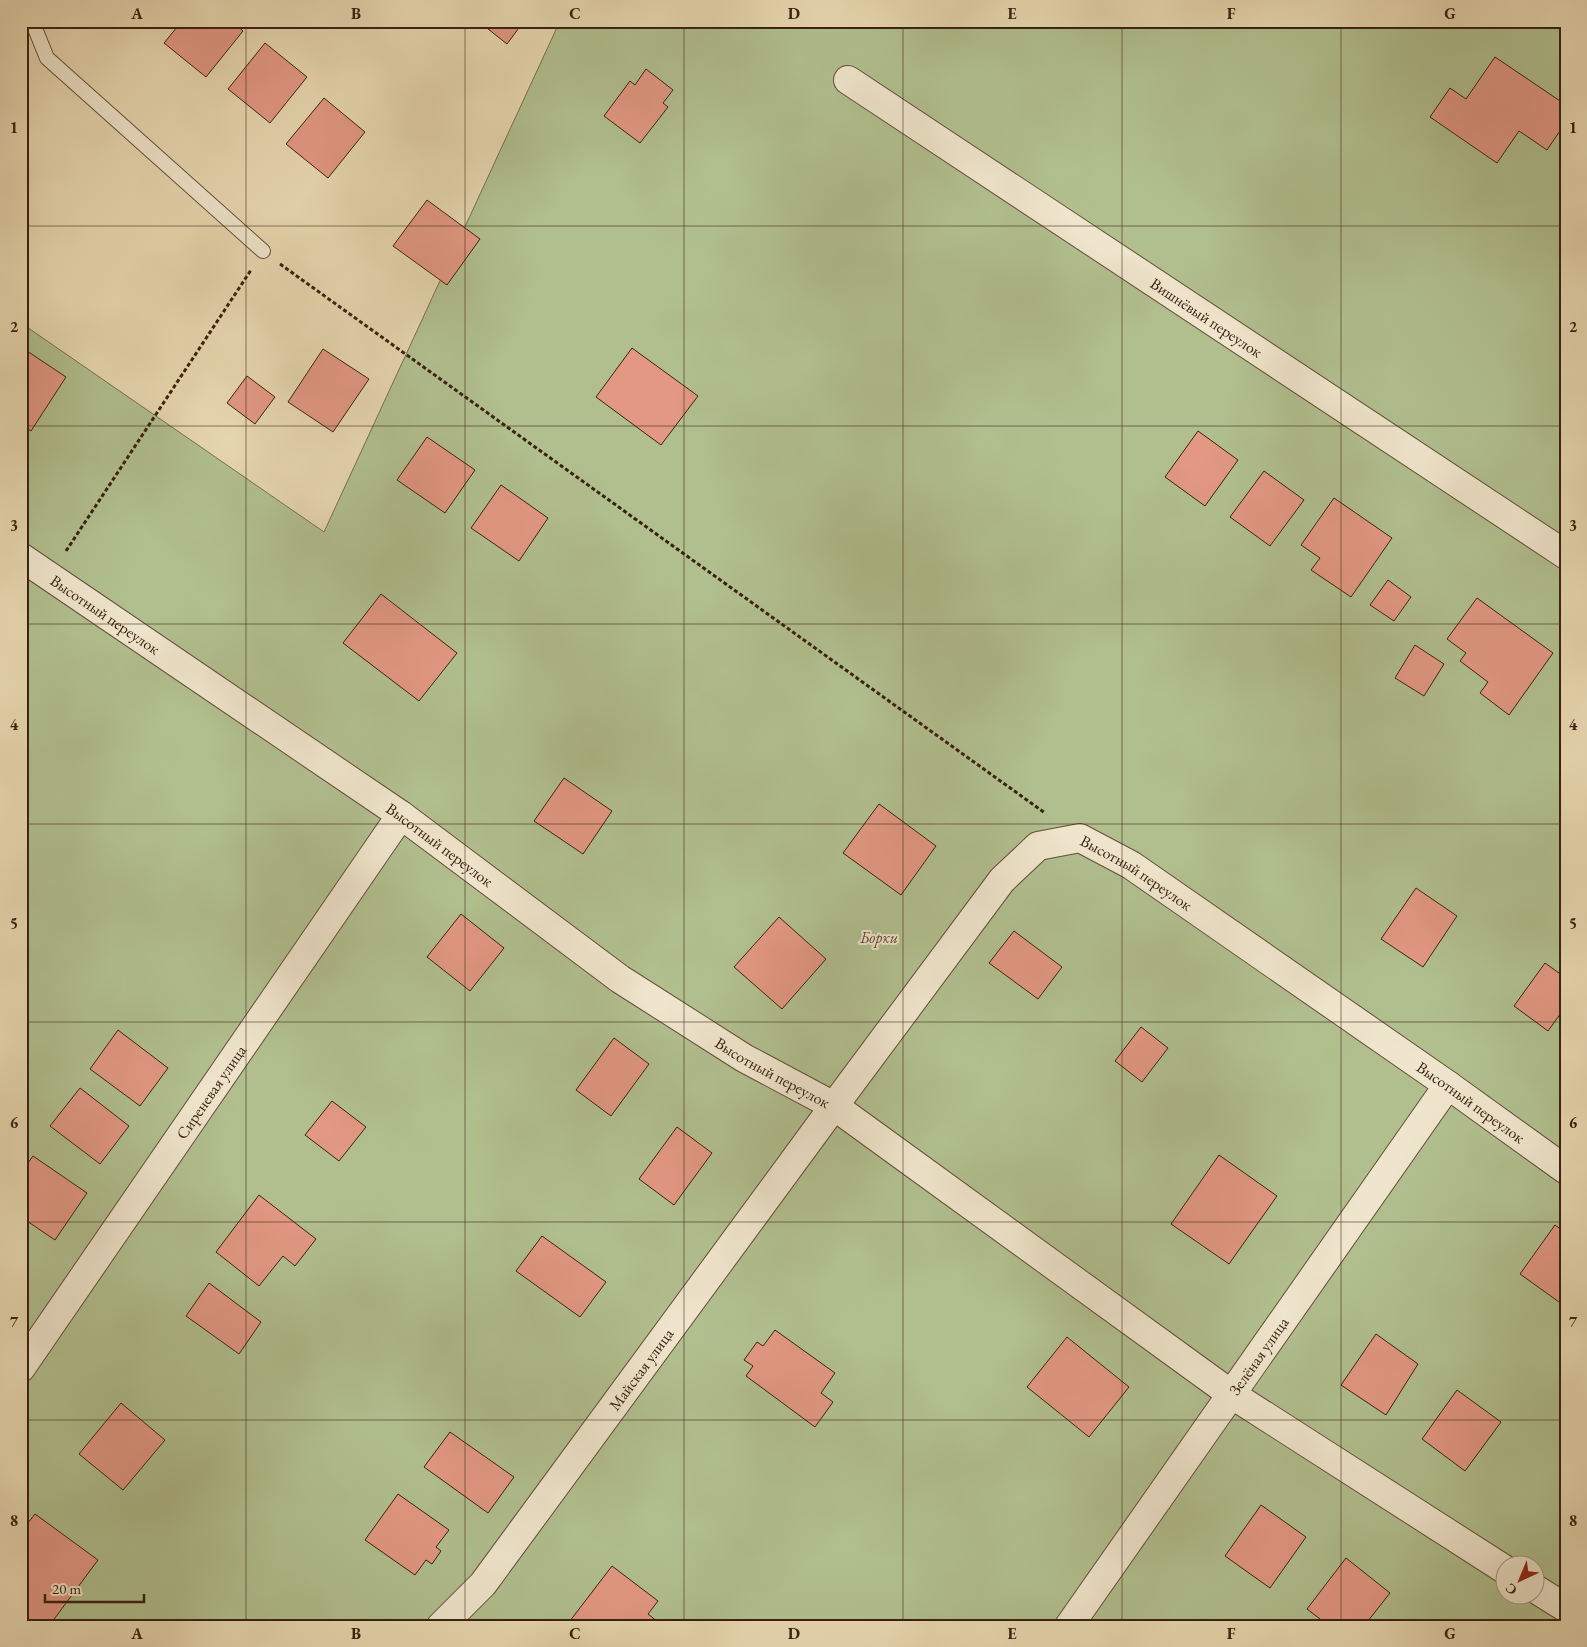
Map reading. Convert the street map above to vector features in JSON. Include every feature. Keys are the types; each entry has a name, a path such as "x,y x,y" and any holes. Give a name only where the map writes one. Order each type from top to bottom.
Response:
{"street":[{"name":"Вишнёвый переулок","path":"848,80 1566,556"},
{"name":"Высотный переулок","path":"22,559 401,815 620,979 744,1058 834,1106 1002,880 1038,846 1080,838 1131,864 1566,1170"},
{"name":"Сиреневая улица","path":"21,1368 401,815"},
{"name":"Зелёная улица","path":"1069,1626 1448,1086"},
{"path":"834,1106 1231,1394 1494,1563"},
{"name":"Майская улица","path":"442,1626 484,1584 834,1106"},
{"path":"1544,1594 1566,1608"}],"lane":[{"path":"32,21 47,58 263,252"}],"path":[{"path":"49,576 263,252 1080,838"}],"green space":[{"name":"Борки","path":"560,21 1566,21 1566,1626 21,1626 21,323 324,532"}],"building":[{"path":"182,21 232,21 243,31 206,77 164,43"},
{"path":"478,21 524,21 507,44"},
{"path":"265,43 307,77 270,123 228,89"},
{"path":"1495,57 1566,105 1566,122 1547,150 1519,131 1497,163 1430,117 1450,88 1466,99"},
{"path":"646,69 673,90 663,103 668,107 640,143 604,116 630,81 635,85"},
{"path":"324,98 365,132 328,178 286,144"},
{"path":"427,200 480,239 447,285 393,246"},
{"path":"21,347 66,377 31,431 21,424"},
{"path":"632,348 698,396 661,445 596,397"},
{"path":"323,349 369,379 333,432 288,402"},
{"path":"247,376 275,397 255,424 227,403"},
{"path":"1198,431 1238,460 1205,506 1165,477"},
{"path":"427,437 475,470 445,513 397,480"},
{"path":"1264,471 1304,500 1270,546 1230,517"},
{"path":"501,485 548,518 519,561 471,528"},
{"path":"1334,498 1392,538 1351,597 1311,570 1320,558 1301,545"},
{"path":"1388,580 1411,597 1394,621 1370,605"},
{"path":"381,594 457,653 419,701 343,643"},
{"path":"1477,598 1553,653 1509,715 1480,693 1488,682 1460,661 1466,653 1447,639"},
{"path":"1415,645 1444,664 1424,696 1395,678"},
{"path":"564,778 612,811 583,854 534,821"},
{"path":"879,804 936,846 901,895 843,853"},
{"path":"1416,888 1457,916 1423,967 1381,939"},
{"path":"461,914 504,948 470,991 427,957"},
{"path":"779,917 826,959 782,1009 734,967"},
{"path":"1014,931 1062,967 1038,999 989,963"},
{"path":"1545,963 1566,978 1566,1006 1548,1031 1514,1006"},
{"path":"1141,1027 1168,1048 1142,1082 1115,1061"},
{"path":"118,1030 168,1068 140,1106 90,1069"},
{"path":"614,1038 649,1064 611,1116 576,1090"},
{"path":"80,1088 129,1126 100,1164 50,1126"},
{"path":"332,1101 366,1127 339,1161 305,1135"},
{"path":"677,1127 712,1153 674,1205 639,1179"},
{"path":"1219,1155 1277,1196 1229,1264 1171,1224"},
{"path":"33,1156 87,1193 55,1240 21,1217 21,1173"},
{"path":"259,1195 316,1239 295,1266 283,1256 259,1286 216,1252"},
{"path":"1555,1225 1566,1233 1566,1307 1520,1274"},
{"path":"542,1236 606,1282 580,1317 516,1271"},
{"path":"209,1283 261,1322 239,1354 186,1316"},
{"path":"775,1330 835,1373 821,1393 833,1402 815,1427 746,1376 753,1366 744,1360 757,1342 763,1346"},
{"path":"1376,1334 1418,1364 1386,1415 1341,1385"},
{"path":"1067,1337 1129,1387 1089,1437 1027,1387"},
{"path":"1457,1390 1501,1422 1465,1471 1422,1439"},
{"path":"121,1403 165,1440 123,1490 79,1454"},
{"path":"450,1432 514,1477 488,1513 424,1467"},
{"path":"398,1494 449,1530 436,1547 441,1551 432,1564 426,1560 415,1575 365,1540"},
{"path":"1261,1505 1306,1537 1270,1588 1225,1556"},
{"path":"35,1514 98,1560 49,1626 21,1626 21,1532"},
{"path":"1346,1558 1390,1593 1364,1626 1329,1626 1307,1609"},
{"path":"612,1566 658,1601 648,1614 663,1626 566,1626"}]}
